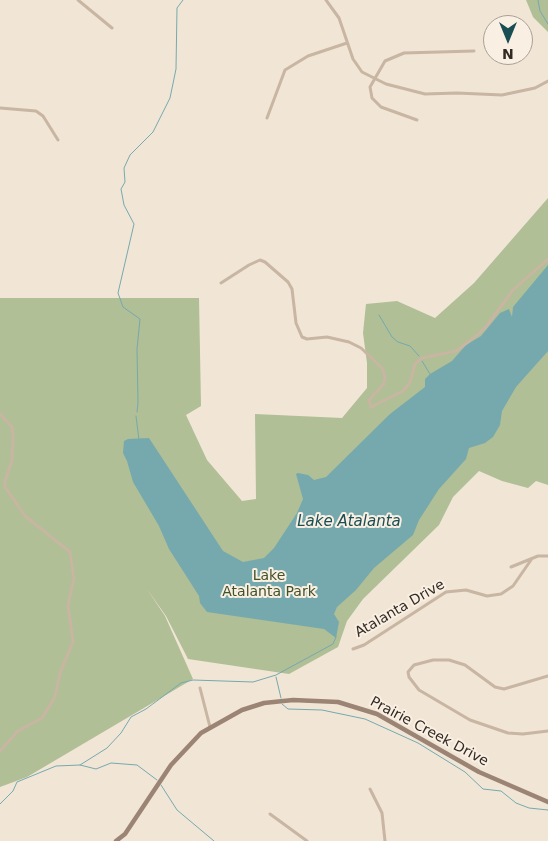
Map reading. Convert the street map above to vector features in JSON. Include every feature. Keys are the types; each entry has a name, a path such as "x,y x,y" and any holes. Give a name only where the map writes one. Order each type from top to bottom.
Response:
{"main road":[{"name":"Prairie Creek Drive","path":"116,841 125,834 171,765 185,748 210,727 242,710 264,703 309,699 338,702 377,714 479,772 548,802"}],"street":[{"path":"78,0 112,28"},
{"path":"326,0 339,18 352,60 362,72 386,84 436,95 457,93 502,95 534,88 548,81"},
{"path":"267,118 285,70 308,56 347,43"},
{"path":"417,120 382,107 372,98 370,87 385,61 393,56 404,53 474,51"},
{"path":"0,108 36,111 43,116 58,140"},
{"path":"221,283 249,264 260,260 266,262 288,282 292,289 296,323 302,337 307,339 327,337 349,342 360,348 382,368 385,376 384,384 369,400 371,407 403,391 410,382 415,364 422,358 456,351 476,336 485,328 514,290 548,259"},
{"path":"0,414 12,427 13,436 12,461 5,482 5,488 25,516 70,552 74,578 68,605 73,642 60,673 55,697 42,718 18,731 0,751"},
{"path":"511,567 538,556 548,556"},
{"name":"Atalanta Drive","path":"353,649 364,645 446,592 466,590 487,596 502,594 513,586 531,560"},
{"path":"548,676 504,689 495,687 465,665 450,660 433,660 414,665 408,672 409,677 419,690 470,720 508,733 524,734 548,731"},
{"path":"200,688 210,727"},
{"path":"370,789 382,813 385,841"},
{"path":"270,814 307,841"},
{"path":"121,841 125,834"}],"green space":[{"path":"526,0 548,0 548,32 533,17"},
{"name":"Lake Atalanta Park","path":"548,198 548,485 536,481 528,488 502,481 479,471 453,497 439,525 363,599 347,621 338,647 289,674 188,659 166,616 147,589 165,616 193,679 27,777 0,787 0,298 199,298 201,406 186,415 207,460 242,501 256,499 255,414 342,418 367,388 367,363 363,333 366,304 397,301 435,318 474,283"}],"water":[{"name":"Lake Atalanta","path":"548,265 548,351 516,387 502,411 500,425 493,437 485,443 469,448 466,459 439,489 419,520 413,535 374,568 356,590 337,607 334,614 339,622 336,638 324,629 207,612 169,549 159,526 133,482 123,453 124,441 128,439 149,438 223,551 243,562 264,558 274,548 297,513 303,499 296,474 308,475 314,480 326,477 390,414 425,387 425,379 430,374 452,361 466,345 481,336 500,313 509,309 512,317 513,307"}],"waterway":[{"path":"137,412 137,349 140,319 123,307 118,293 134,224 124,205 121,189 125,182 124,168 130,155 153,132 170,98 176,69 177,8 183,0"},
{"path":"538,0 540,11 548,24"},
{"path":"379,315 392,337 398,342 410,346 419,356"},
{"path":"422,361 430,374"},
{"path":"136,416 139,440"},
{"path":"0,804 13,791 17,782 56,766 80,765 107,748 121,733 131,717 146,709 181,683 193,680 253,682 276,675 333,644 336,637"},
{"path":"276,677 281,698"},
{"path":"282,704 288,709 322,710 365,719 418,743 465,772 483,789 501,791 516,803 529,808 548,810"},
{"path":"80,765 96,769 111,763 137,765 157,780"},
{"path":"161,785 177,810 214,841"}]}
